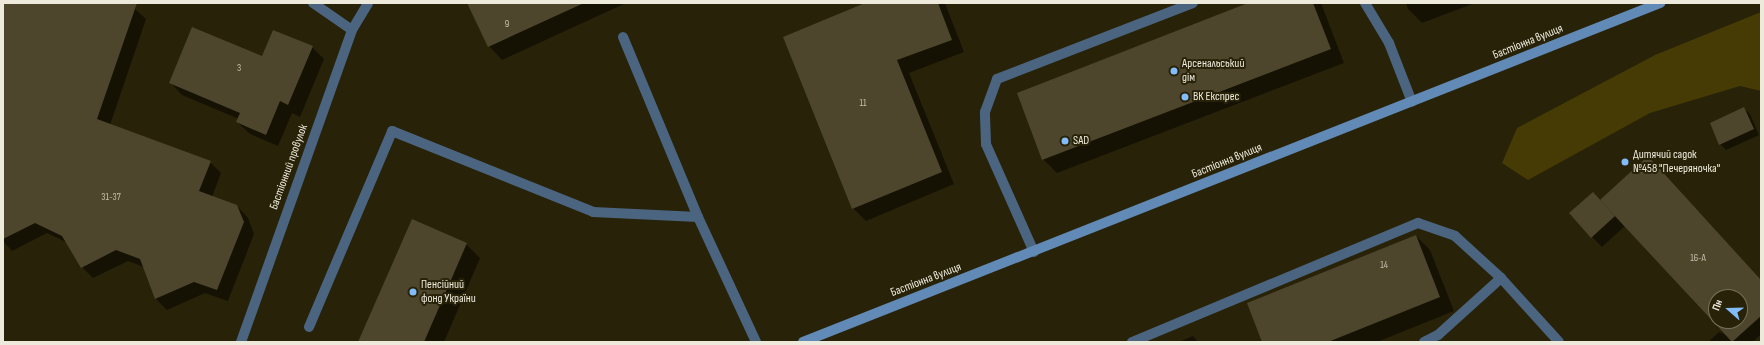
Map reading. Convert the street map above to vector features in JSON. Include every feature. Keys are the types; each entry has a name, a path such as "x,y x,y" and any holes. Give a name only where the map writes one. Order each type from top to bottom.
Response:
{"street":[{"path":"313,3 352,30"},
{"name":"Бастіонний провулок","path":"241,342 352,30 368,3"},
{"path":"1034,252 986,144 985,112 997,79 1193,3"},
{"path":"1365,3 1389,43 1412,102"},
{"name":"Бастіонна вулиця","path":"803,342 1034,252 1660,3"},
{"path":"623,37 698,217 756,342"},
{"path":"309,328 392,131 593,212 698,217"},
{"path":"1132,342 1418,222 1455,236 1502,278 1559,342"},
{"path":"1424,342 1438,336 1502,278"}],"shaded area":[{"path":"1761,12 1761,91 1740,86 1650,113 1528,180 1502,163 1517,128 1655,55"}],"building":[{"path":"3,3 137,3 97,119 211,161 199,191 237,205 244,222 217,290 194,282 155,299 140,259 116,250 81,268 62,236 35,223 3,239"},
{"path":"467,3 584,3 488,47"},
{"path":"865,3 938,3 952,40 897,60 942,172 852,209 783,37"},
{"name":"Арсенальський дім","path":"1248,3 1313,3 1331,49 1042,160 1017,93"},
{"path":"192,27 262,56 273,30 313,46 288,105 280,101 266,135 236,122 240,113 169,83"},
{"path":"1744,107 1754,129 1719,145 1710,123"},
{"path":"1648,156 1761,280 1761,316 1748,328 1748,289 1708,289 1708,316 1600,200"},
{"path":"1593,192 1615,216 1591,238 1569,213"},
{"name":"Пенсійний фонд України","path":"412,219 467,243 424,342 358,342"},
{"path":"1416,235 1440,297 1328,342 1262,342 1247,303"},
{"path":"1720,329 1746,329 1732,342"}],"place":[{"name":"Арсенальський дім","path":"1174,71"},
{"name":"ВК Експрес","path":"1185,97"},
{"name":"SAD","path":"1065,141"},
{"name":"Дитячий садок №458 \"Печеряночка\"","path":"1625,162"},
{"name":"Пенсійний фонд України","path":"413,292"}]}
